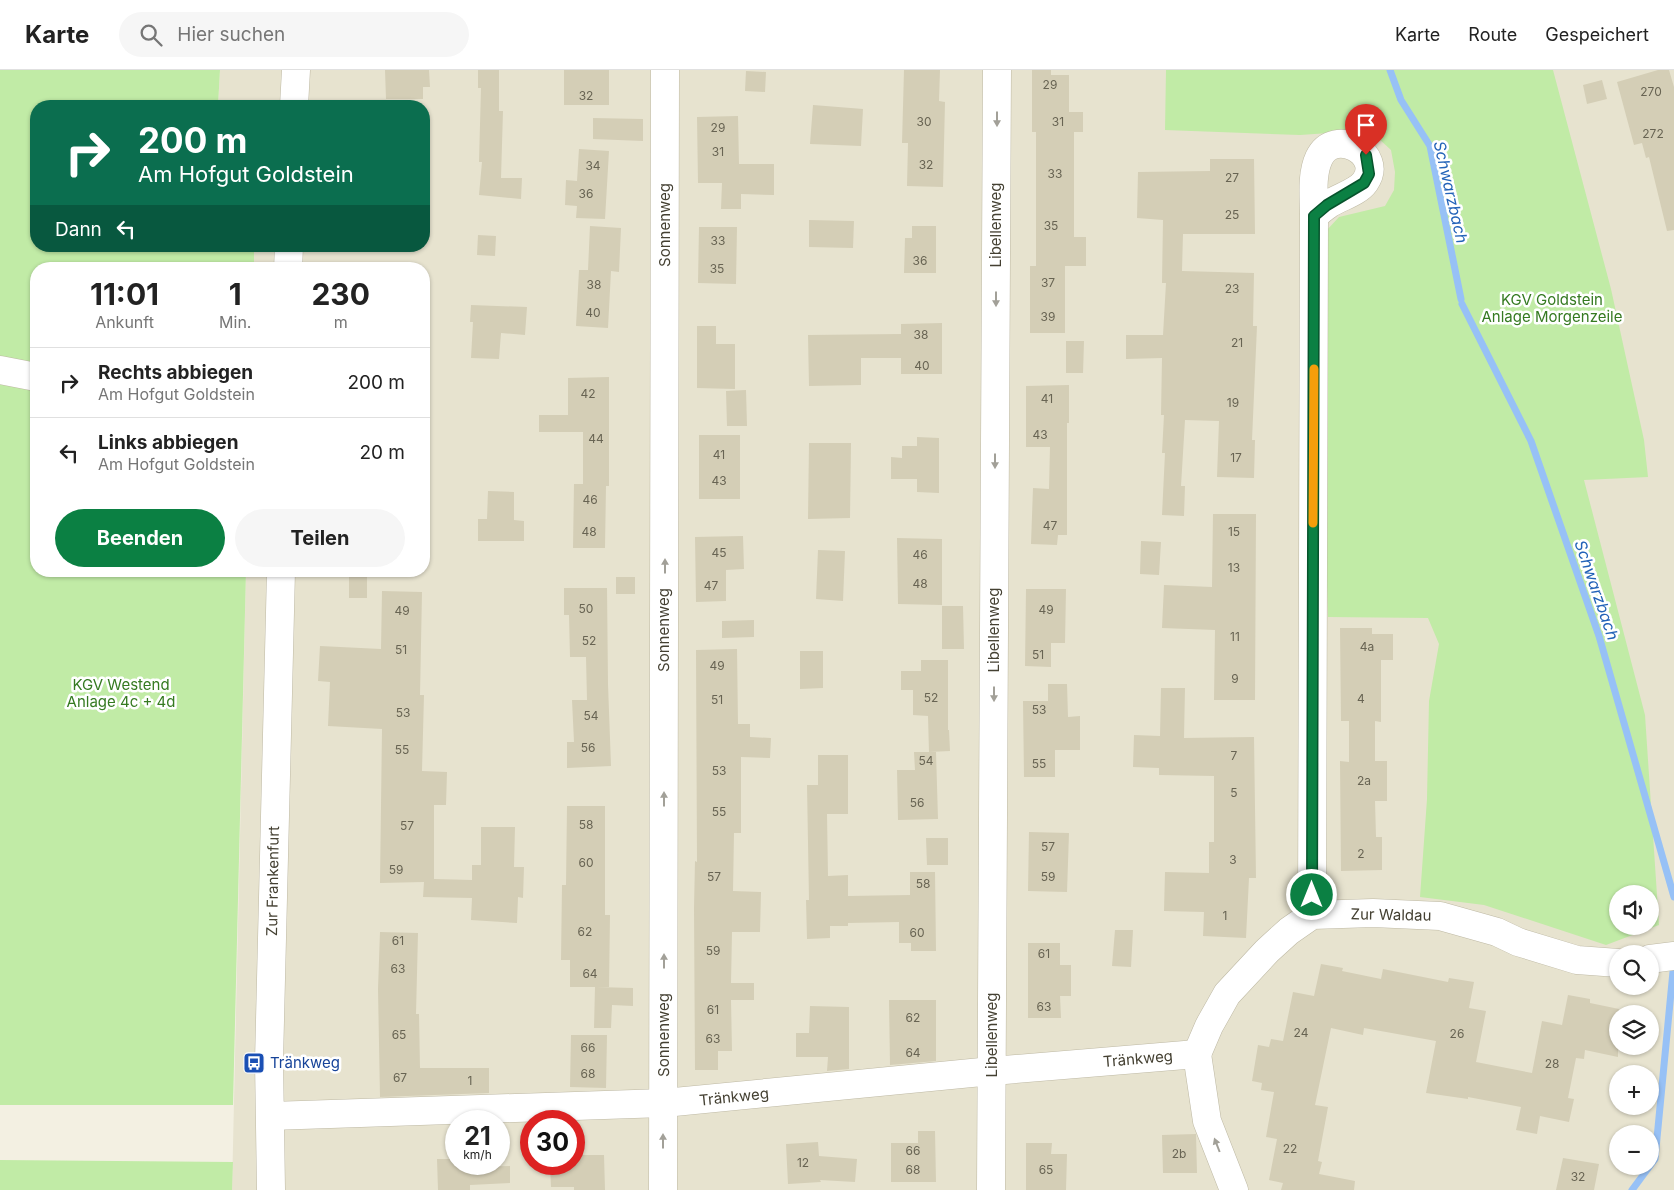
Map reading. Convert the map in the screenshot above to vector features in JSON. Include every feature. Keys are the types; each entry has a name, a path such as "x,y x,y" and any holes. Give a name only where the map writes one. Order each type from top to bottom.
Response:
{"street":[{"path":"294,100 296,70"},
{"name":"Sonnenweg","path":"663,1190 665,70"},
{"name":"Libellenweg","path":"991,1190 997,70"},
{"path":"1234,1190 1207,1121 1197,1054 1209,1026 1227,994 1267,951 1289,931 1312,915 1314,216"},
{"path":"0,370 30,376"},
{"name":"Zur Frankenfurt","path":"272,1190 269,1062 280,577"},
{"name":"Zur Waldau","path":"1312,915 1373,913 1440,916 1497,932 1518,942 1577,960 1609,962"},
{"name":"Tränkweg","path":"271,1116 664,1103 992,1071 1197,1054"}],"shaded area":[{"path":"220,70 1674,70 1674,1190 232,1190 246,577 430,577 430,262 254,262 254,252 430,252 430,100 218,100"}],"green space":[{"name":"KGV Westend Anlage 4c + 4d","path":"0,70 220,70 218,100 30,100 30,252 254,252 254,262 30,262 30,577 246,577 233,1105 0,1105"},
{"name":"KGV Goldstein Anlage Morgenzeile","path":"1166,70 1553,70 1611,289 1644,440 1648,477 1584,480 1645,715 1656,885 1609,885 1609,935 1632,935 1606,945 1484,905 1420,897 1427,799 1429,701 1439,644 1428,618 1328,617 1323,454 1326,231 1339,217 1385,206 1394,190 1395,172 1391,150 1378,138 1358,131 1300,135 1165,130"},
{"path":"0,1160 233,1162 232,1190 0,1190"}],"building":[{"path":"385,70 429,70 430,87 423,87 423,99 386,99"},
{"path":"478,70 499,70 499,111 503,111 501,178 522,178 521,199 479,195 482,162 479,162 481,88 478,88"},
{"path":"564,70 609,70 609,105 564,105"},
{"path":"904,70 940,70 939,101 945,102 943,187 907,186 908,143 902,143"},
{"path":"1032,70 1051,70 1051,75 1069,75 1069,112 1083,112 1083,132 1074,132 1074,237 1086,237 1086,266 1065,266 1065,333 1030,333 1030,266 1036,266 1036,132 1032,132"},
{"path":"1658,70 1669,70 1674,87 1674,230 1667,231 1649,157 1646,158 1642,143 1634,145 1617,82"},
{"path":"746,71 766,72 765,92 745,91"},
{"path":"1602,80 1607,99 1587,104 1583,85"},
{"path":"813,105 863,109 861,146 810,144"},
{"path":"738,116 739,164 774,164 774,195 741,194 741,209 721,209 722,183 698,183 697,117"},
{"path":"593,118 643,119 643,141 593,139"},
{"path":"579,149 609,151 605,219 576,218 577,206 565,205 566,180 577,181"},
{"path":"1210,159 1254,159 1255,234 1183,234 1182,271 1254,273 1253,326 1257,326 1252,440 1255,440 1254,478 1217,477 1219,421 1185,420 1181,486 1185,486 1184,516 1162,515 1165,453 1162,453 1164,415 1161,415 1162,358 1126,359 1126,335 1163,335 1166,283 1162,283 1163,220 1137,218 1138,172 1210,171"},
{"path":"809,220 854,221 853,248 809,247"},
{"path":"590,226 621,228 619,272 611,271 608,328 576,326 579,270 588,270"},
{"path":"912,226 936,226 936,273 904,273 905,238 912,238"},
{"path":"699,227 737,227 736,284 698,283"},
{"path":"478,235 496,236 495,256 477,255"},
{"path":"471,305 527,307 525,335 501,333 499,359 471,358 473,322 470,322"},
{"path":"942,323 942,374 901,374 901,358 861,358 861,385 809,386 808,335 901,334 901,324"},
{"path":"697,326 716,326 716,344 735,344 735,389 697,388"},
{"path":"1066,341 1084,341 1083,373 1066,373"},
{"path":"609,377 609,486 606,486 605,548 573,548 574,484 583,484 583,432 539,432 539,415 568,415 568,378"},
{"path":"1069,385 1067,535 1058,535 1057,545 1031,544 1033,488 1049,489 1050,447 1026,447 1026,386"},
{"path":"746,390 747,426 727,426 726,391"},
{"path":"699,435 740,435 740,499 699,499"},
{"path":"917,437 939,438 939,493 917,492 917,479 891,479 891,457 902,458 902,446 917,446"},
{"path":"809,443 851,443 850,518 808,519"},
{"path":"488,491 514,492 514,520 524,521 524,541 478,541 478,519 487,519"},
{"path":"1213,514 1256,514 1255,700 1214,700 1215,630 1162,628 1164,585 1212,587"},
{"path":"743,536 744,569 726,570 726,601 696,602 695,537"},
{"path":"897,538 942,539 942,605 898,604"},
{"path":"1141,541 1161,542 1159,575 1140,574"},
{"path":"818,550 845,551 843,601 816,599"},
{"path":"349,577 367,577 367,598 349,598"},
{"path":"616,577 635,577 635,594 616,594"},
{"path":"564,588 607,588 611,766 567,768 567,742 574,742 572,700 587,700 586,657 570,657 569,615 564,615"},
{"path":"1026,589 1066,589 1065,643 1051,643 1051,667 1025,666"},
{"path":"382,591 422,592 420,695 424,695 422,771 447,772 446,805 434,805 434,879 472,880 472,865 481,865 481,827 515,827 514,867 524,867 523,898 518,897 517,923 471,920 472,898 423,897 424,882 380,883 382,729 328,726 330,682 318,681 320,646 381,649"},
{"path":"942,606 963,606 964,649 942,649"},
{"path":"754,620 754,637 722,638 722,621"},
{"path":"1340,628 1372,628 1372,634 1393,634 1393,660 1381,660 1381,722 1375,721 1375,761 1387,761 1387,801 1375,801 1376,837 1382,837 1382,870 1341,871 1340,761 1349,762 1349,721 1341,721"},
{"path":"737,649 738,724 750,724 750,737 771,738 770,758 741,757 741,833 734,833 733,891 761,892 760,932 732,932 731,983 754,983 754,1000 731,1000 732,1051 718,1051 718,1070 695,1070 694,908 695,861 697,862 696,650"},
{"path":"800,651 823,651 823,688 800,689"},
{"path":"921,660 948,660 948,730 950,751 929,752 928,716 913,715 913,690 901,690 901,671 921,671"},
{"path":"1048,684 1067,684 1068,717 1080,716 1080,750 1055,750 1055,777 1024,777 1023,701 1048,701"},
{"path":"1161,688 1185,688 1184,738 1254,737 1256,878 1249,878 1246,938 1203,936 1204,912 1164,911 1165,872 1209,873 1209,842 1214,842 1214,776 1159,775 1159,768 1133,767 1134,735 1160,736"},
{"path":"914,752 936,752 938,819 898,820 897,770 915,770"},
{"path":"818,755 848,755 848,814 827,814 828,876 848,875 848,896 910,895 910,872 935,872 936,951 911,951 911,943 899,943 899,922 848,923 848,926 830,926 830,938 807,939 806,900 809,900 807,785 818,785"},
{"path":"567,806 605,806 605,915 610,915 609,987 596,987 633,988 633,1006 612,1005 611,1028 594,1028 595,987 570,987 570,960 561,960 562,885 566,885"},
{"path":"1029,832 1069,833 1067,892 1028,891"},
{"path":"926,838 948,838 948,865 927,865"},
{"path":"1115,930 1133,930 1131,967 1112,966"},
{"path":"380,932 418,933 416,1014 419,1014 420,1068 489,1068 489,1093 380,1097 378,989"},
{"path":"1028,943 1060,943 1060,965 1071,965 1071,996 1060,996 1061,1018 1028,1018"},
{"path":"1321,964 1343,968 1342,971 1381,979 1383,969 1448,982 1449,978 1474,982 1469,1008 1486,1011 1476,1062 1532,1073 1542,1021 1562,1025 1568,995 1590,999 1590,1003 1609,1007 1609,1055 1618,1055 1618,1057 1585,1050 1584,1059 1576,1058 1568,1098 1574,1099 1569,1122 1540,1116 1537,1134 1516,1130 1521,1107 1468,1097 1468,1099 1426,1093 1436,1041 1364,1028 1363,1035 1331,1028 1315,1105 1328,1107 1318,1161 1322,1162 1319,1174 1355,1181 1354,1190 1281,1190 1283,1183 1269,1180 1277,1139 1266,1137 1274,1092 1261,1090 1262,1083 1252,1081 1258,1045 1269,1047 1271,1039 1283,1041 1293,992 1314,996"},
{"path":"889,1000 936,1000 936,1061 890,1065"},
{"path":"810,1006 849,1007 849,1069 827,1071 828,1057 796,1057 796,1033 809,1033"},
{"path":"571,1035 607,1035 606,1088 570,1087"},
{"path":"918,1131 935,1131 936,1182 891,1182 891,1143 918,1143"},
{"path":"1196,1134 1197,1173 1163,1173 1162,1135"},
{"path":"818,1142 819,1156 857,1159 855,1182 820,1180 821,1182 788,1184 786,1144"},
{"path":"1026,1143 1052,1143 1051,1154 1067,1154 1066,1190 1026,1190"},
{"path":"585,1155 604,1155 605,1190 574,1190 574,1187 551,1187 550,1175 585,1175"},
{"path":"1563,1158 1599,1164 1594,1190 1556,1190"},
{"path":"437,1159 445,1159 445,1175 510,1175 510,1183 470,1185 470,1190 438,1190"}],"waterway":[{"name":"Schwarzbach","path":"1390,70 1401,100 1430,146 1461,299"},
{"name":"Schwarzbach","path":"1462,304 1531,441 1599,636 1674,897"},
{"name":"Schwarzbach","path":"1632,1190 1655,1159 1674,961"}],"slow traffic":[{"path":"1313,523 1314,369"}],"place":[{"name":"Tränkweg","path":"254,1063"}],"route":[{"path":"1312,895 1314,216 1327,205 1364,183 1369,174 1366,155"}]}
